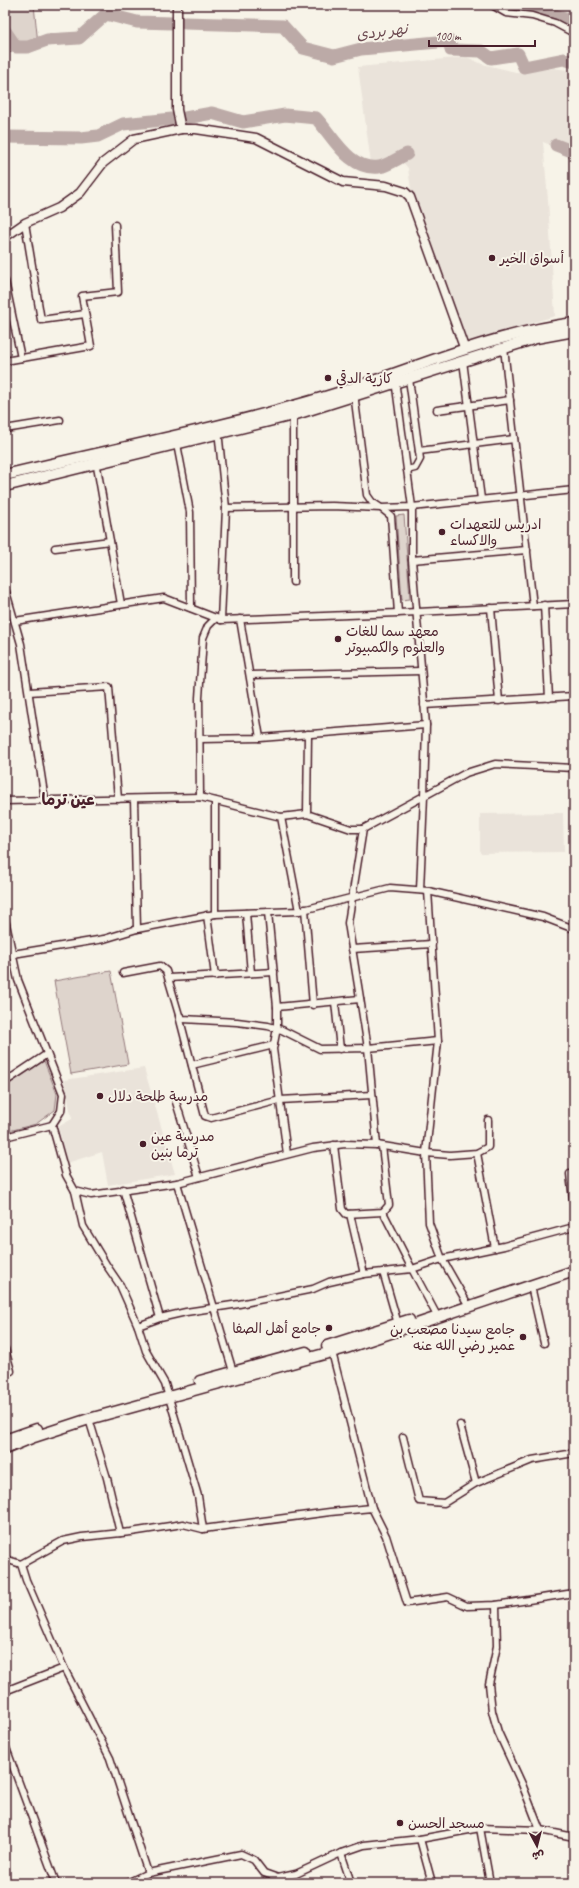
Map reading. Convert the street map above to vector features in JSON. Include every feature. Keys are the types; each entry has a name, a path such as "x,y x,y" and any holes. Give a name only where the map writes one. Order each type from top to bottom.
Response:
{"main road":[{"path":"5,486 96,458 218,430 293,416 397,373 465,350 543,327 574,323"},
{"path":"5,475 177,444 282,409 396,384 549,334 574,331"},
{"path":"5,1449 18,1439 168,1393 234,1375 398,1324 574,1264"},
{"path":"234,1375 332,1352 574,1271"},
{"path":"5,1440 18,1439 89,1419 168,1393"}],"street":[{"path":"178,5 177,110 181,130"},
{"path":"492,5 506,13 532,16 555,23 570,31 574,31"},
{"path":"5,237 25,223 59,208 80,193 103,163 134,138 196,129 256,138 343,182 386,186 405,192 410,197 465,350"},
{"path":"25,223 41,320 85,314"},
{"path":"5,361 91,346 82,296 118,292 115,224"},
{"path":"5,281 21,358"},
{"path":"504,348 522,495 533,606"},
{"path":"463,362 481,499"},
{"path":"397,373 396,384 412,507 412,560 426,725 420,890"},
{"path":"407,470 418,466 420,459 409,379"},
{"path":"354,392 367,495 372,502 391,516 398,613"},
{"path":"437,410 510,400"},
{"path":"293,416 293,582"},
{"path":"5,429 60,420"},
{"path":"218,430 226,508 218,619"},
{"path":"419,451 514,439"},
{"path":"177,444 190,512 191,608"},
{"path":"96,458 121,604"},
{"path":"226,508 412,507 574,490"},
{"path":"54,548 110,541"},
{"path":"412,560 528,550"},
{"path":"5,588 21,644 45,800"},
{"path":"14,621 164,598 218,619 398,613 574,604"},
{"path":"544,605 549,698"},
{"path":"491,608 499,700"},
{"path":"200,798 199,698 203,638 208,626 218,619"},
{"path":"240,619 260,738"},
{"path":"250,675 421,671"},
{"path":"29,692 109,687 118,799"},
{"path":"424,705 574,696"},
{"path":"200,739 260,738 426,725"},
{"path":"307,814 308,734"},
{"path":"5,802 200,798 281,817 307,814 351,829 363,829 466,773 494,764 574,768"},
{"path":"134,799 137,929"},
{"path":"215,801 215,914"},
{"path":"281,817 302,910 312,1004"},
{"path":"363,829 348,923 368,1048 372,1095 389,1205 384,1212"},
{"path":"13,954 104,939 137,929 207,915 302,910 390,888 428,891 543,917 574,929"},
{"path":"428,891 438,1041 426,1153 429,1223 442,1259 466,1301"},
{"path":"246,912 251,974"},
{"path":"268,912 278,1007 277,1028 274,1045 287,1154"},
{"path":"207,915 215,976"},
{"path":"5,919 18,980 62,1094 61,1111 52,1125 5,1137"},
{"path":"352,949 432,944"},
{"path":"123,973 160,966 166,971 205,1116 211,1118 280,1100 372,1095"},
{"path":"169,978 274,972"},
{"path":"278,1007 360,999"},
{"path":"335,1002 340,1049"},
{"path":"179,1016 183,1019 236,1022 277,1028 320,1049 368,1048 438,1041"},
{"path":"192,1064 274,1045"},
{"path":"5,1082 47,1054"},
{"path":"176,1102 199,1177"},
{"path":"75,1191 91,1195 123,1189 177,1183 287,1154 334,1145 379,1145 426,1153 450,1155 478,1153 488,1147 488,1120"},
{"path":"52,1125 66,1175 75,1191 83,1226 120,1285 138,1326 146,1351 156,1367 168,1393 198,1496 203,1529"},
{"path":"334,1145 342,1209 346,1214 384,1212"},
{"path":"478,1153 495,1248"},
{"path":"570,1174 574,1208"},
{"path":"177,1183 234,1375"},
{"path":"123,1189 160,1318"},
{"path":"384,1212 435,1312"},
{"path":"350,1214 364,1274"},
{"path":"138,1326 160,1318 313,1289 329,1282 364,1274 412,1269 442,1259 495,1248 574,1227"},
{"path":"383,1272 398,1324"},
{"path":"531,1286 544,1343"},
{"path":"5,1349 11,1371 5,1372"},
{"path":"332,1352 372,1508 386,1536 407,1603 448,1597 467,1606 496,1605 574,1594"},
{"path":"89,1419 107,1478 120,1533"},
{"path":"460,1425 476,1483"},
{"path":"403,1437 419,1501 444,1503 476,1483 532,1460 574,1453"},
{"path":"5,1559 21,1564 63,1541 82,1537 183,1524 203,1529 330,1512 372,1508"},
{"path":"21,1564 26,1580 64,1668 110,1758 148,1873"},
{"path":"496,1605 497,1646 488,1684 492,1711 498,1732 522,1784 540,1830"},
{"path":"5,1691 64,1668"},
{"path":"5,1745 56,1883"},
{"path":"480,1828 490,1883"},
{"path":"127,1883 148,1873 241,1854 254,1860 264,1873 279,1880 296,1874 341,1853 364,1845 420,1840 480,1828 540,1830 574,1837"},
{"path":"420,1840 432,1883"},
{"path":"341,1853 351,1883"}],"shaded area":[{"path":"5,5 34,5 38,44 5,54"},
{"name":"أسواق الخير","path":"467,57 482,64 520,73 554,68 574,71 574,154 543,142 555,316 464,343 412,196 408,168 398,157 393,164 372,171 358,67"},
{"path":"404,515 410,599 402,600 396,516"},
{"path":"563,813 564,852 480,853 480,814"},
{"path":"111,971 128,1064 71,1074 54,981"},
{"path":"44,1061 57,1094 55,1110 36,1124 5,1132 5,1087"},
{"path":"144,1068 175,1174 108,1185 102,1152 67,1163 58,1127 72,1119 64,1080"}],"waterway":[{"name":"نهر بردى","path":"517,5 527,9 539,9 574,21"},
{"name":"نهر بردى","path":"5,31 16,47 28,47 47,40 79,38 106,14 137,22 172,23"},
{"name":"نهر بردى","path":"185,23 283,26 303,48 334,56 361,49 449,41 451,50 481,51 491,58 518,54 524,67 564,59 574,62"},
{"path":"185,118 212,113 243,122 285,115 316,118 343,151 359,164 368,167 379,167 407,154"},
{"path":"5,137 81,138 98,136 123,124 172,119"},
{"path":"556,145 574,152"}],"place":[{"name":"أسواق الخير","path":"492,258"},
{"name":"كازية الدقي","path":"328,378"},
{"name":"ادريس للتعهدات والاكساء","path":"442,532"},
{"name":"معهد سما للغات والعلوم والكمبيوتر","path":"338,639"},
{"name":"مدرسة طلحة دلال","path":"100,1096"},
{"name":"مدرسة عين ترما بنين","path":"143,1144"},
{"name":"جامع أهل الصفا","path":"329,1328"},
{"name":"جامع سيدنا مصعب بن عمير رضي الله عنه","path":"523,1337"},
{"name":"مسجد الحسن","path":"400,1823"}],"district":[{"name":"عين ترما","path":"68,800"}]}
